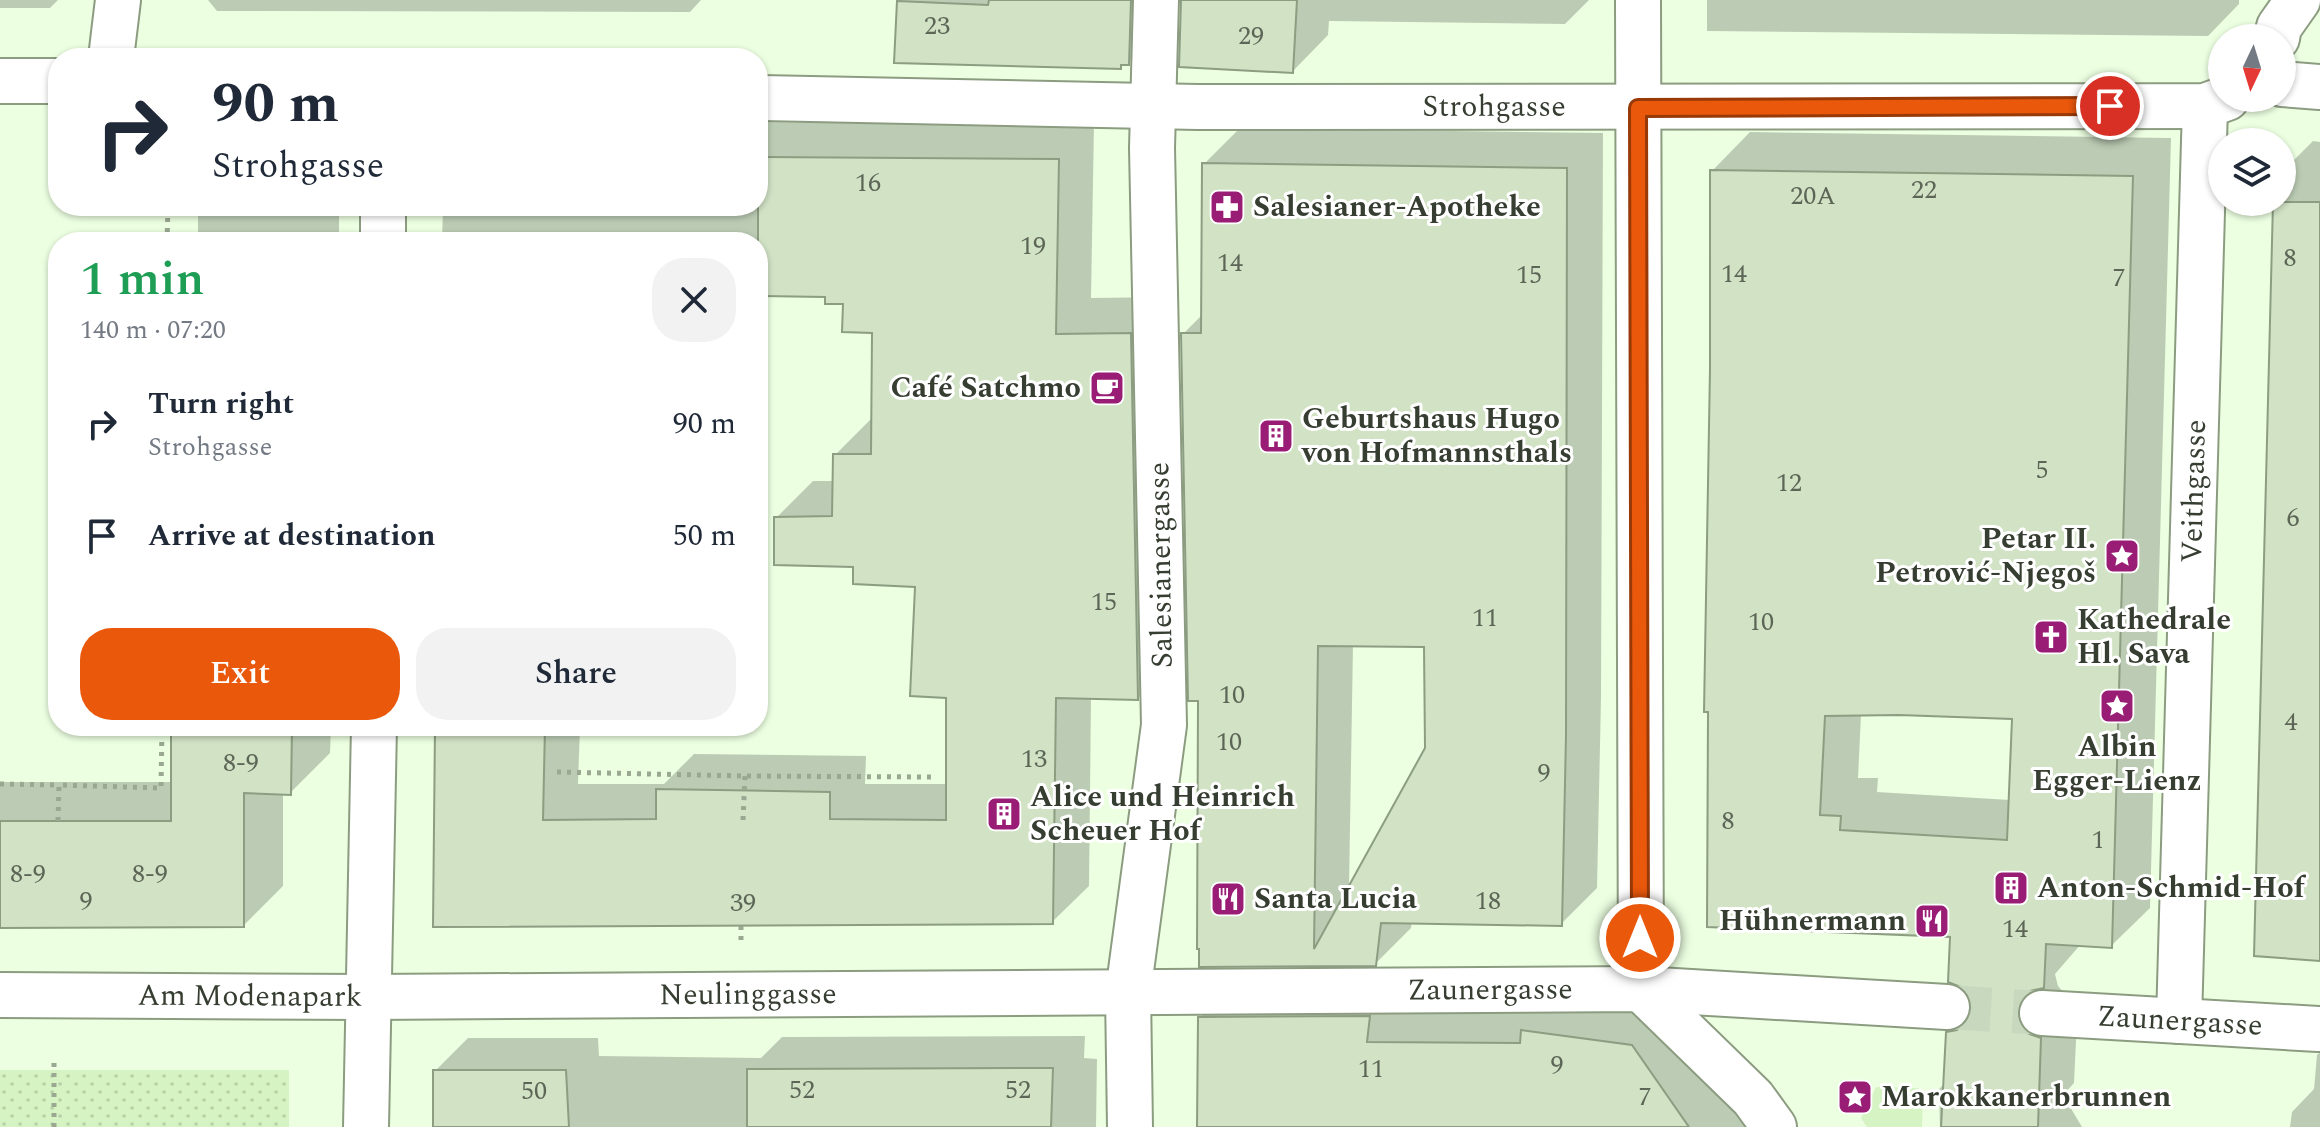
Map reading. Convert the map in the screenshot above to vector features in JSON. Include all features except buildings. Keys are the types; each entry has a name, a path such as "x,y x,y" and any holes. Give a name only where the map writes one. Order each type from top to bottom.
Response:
{"street":[{"path":"112,48 118,0"},
{"name":"Salesianergasse","path":"1130,1127 1128,993 1164,725 1152,106 1156,0"},
{"path":"1638,0 1641,989 1753,1098 1774,1127"},
{"path":"2281,24 2298,0"},
{"path":"0,81 48,81"},
{"path":"2296,85 2320,87"},
{"name":"Strohgasse","path":"768,98 1152,106 1638,108 2208,102"},
{"name":"Veithgasse","path":"2179,1021 2216,112"},
{"path":"369,997 374,736"},
{"name":"Zaunergasse","path":"1128,993 1641,989 1947,1007"},
{"name":"Neulinggasse","path":"369,997 1128,993"},
{"name":"Am Modenapark","path":"0,995 369,997 366,1127"},
{"name":"Zaunergasse","path":"2042,1013 2318,1029"}],"path":[{"path":"0,784 161,788 162,736"},
{"path":"557,772 931,777"},
{"path":"743,820 745,776"},
{"path":"58,821 59,785"},
{"path":"741,925 741,941"},
{"path":"54,1061 54,1127"}],"green space":[{"path":"0,1070 289,1070 289,1127 0,1127"},
{"path":"1876,1087 1918,1088 1923,1097 1922,1127 1867,1127 1861,1118"}],"tunnel":[{"path":"1947,1007 2042,1013"}],"place":[{"name":"Salesianer-Apotheke","path":"1227,207"},
{"name":"Café Satchmo","path":"1107,388"},
{"name":"Geburtshaus Hugo von Hofmannsthals","path":"1276,436"},
{"name":"Petar II. Petrović-Njegoš","path":"2122,556"},
{"name":"Kathedrale Hl. Sava","path":"2051,637"},
{"name":"Albin Egger-Lienz","path":"2117,706"},
{"name":"Alice und Heinrich Scheuer Hof","path":"1004,814"},
{"name":"Anton-Schmid-Hof","path":"2011,888"},
{"name":"Santa Lucia","path":"1228,899"},
{"name":"Hühnermann","path":"1932,921"},
{"name":"Marokkanerbrunnen","path":"1855,1097"}],"route":[{"path":"1640,938 1638,108 2110,106"}]}
